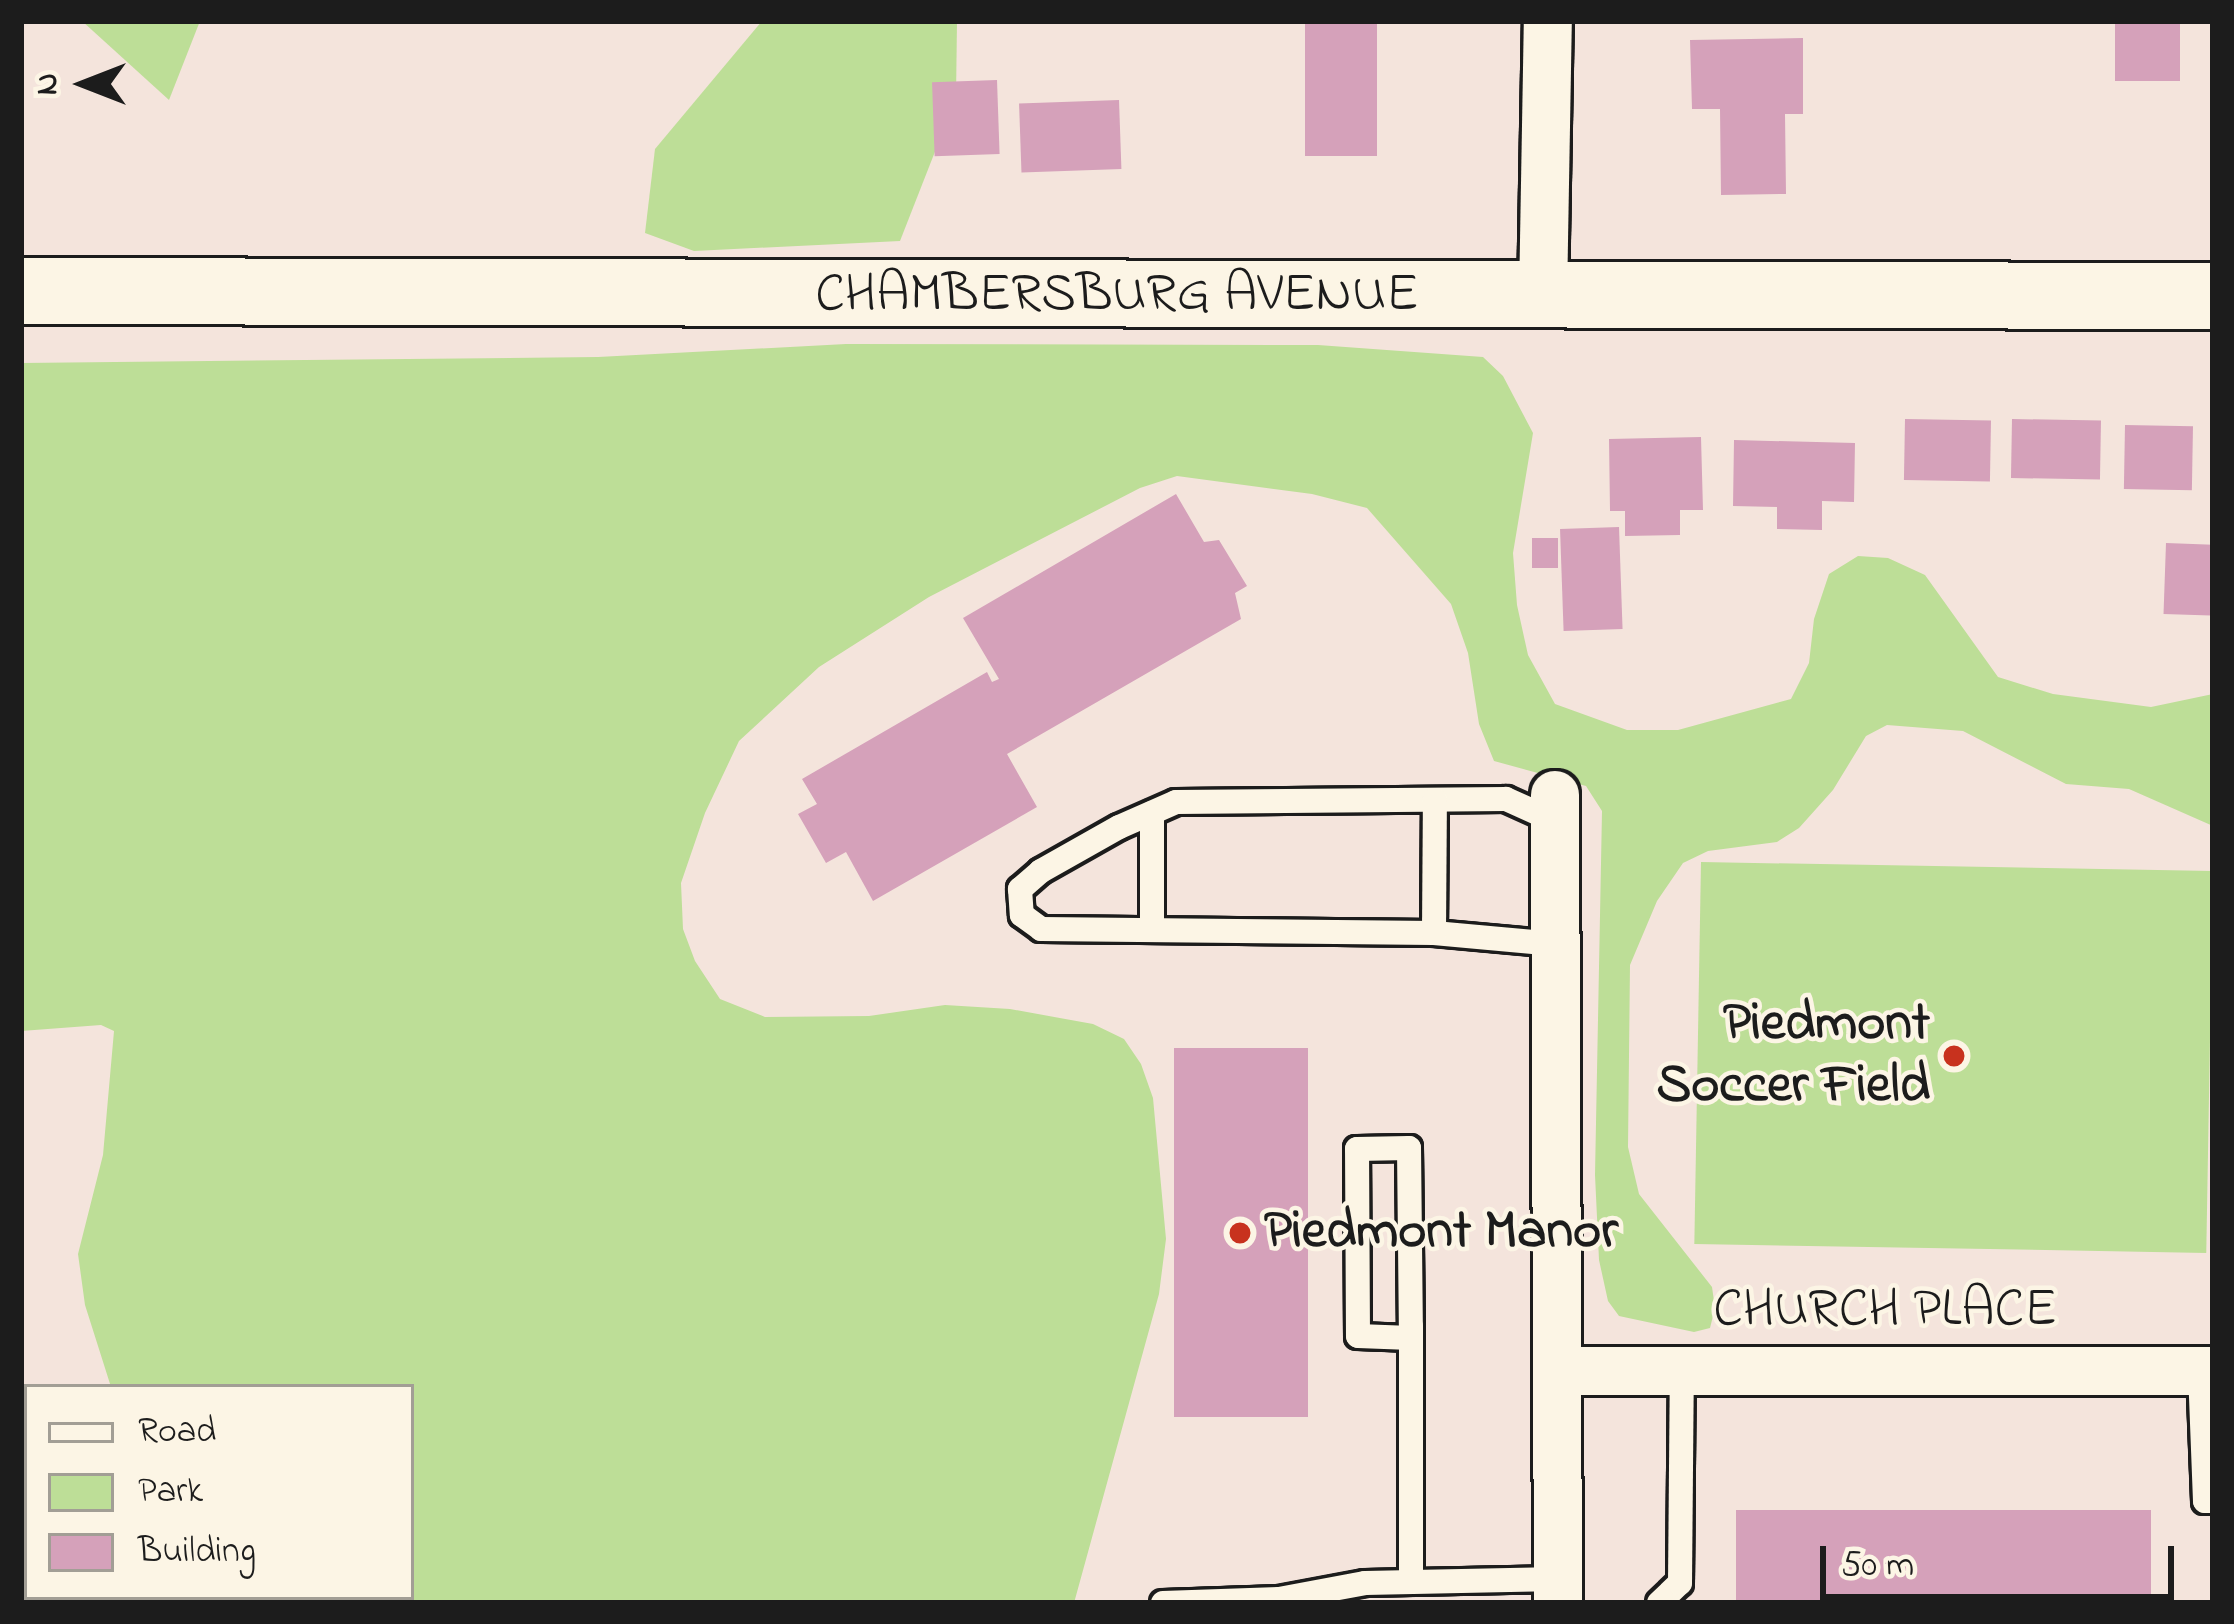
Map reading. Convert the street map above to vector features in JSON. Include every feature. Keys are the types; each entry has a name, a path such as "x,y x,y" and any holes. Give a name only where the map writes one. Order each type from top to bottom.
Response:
{"street":[{"path":"1543,298 1548,21"},
{"name":"CHAMBERSBURG AVENUE","path":"21,291 2213,296"},
{"path":"1555,808 1558,1591"},
{"name":"CHURCH PLACE","path":"1558,1371 2206,1371"}],"lane":[{"path":"1434,933 1435,800"},
{"path":"1555,808 1505,800 1176,802 1040,871 1020,890 1022,915 1040,929 1434,933 1555,944"},
{"path":"1152,813 1152,929"},
{"path":"1411,1338 1358,1336 1357,1149 1409,1148 1411,1338 1411,1580"},
{"path":"1659,1603 1681,1583 1682,1371"},
{"path":"2206,1371 2205,1501 2213,1501"},
{"path":"1163,1603 1279,1601 1411,1580 1558,1591"}],"green space":[{"path":"82,21 200,21 169,100"},
{"path":"762,21 957,21 956,98 900,241 694,251 645,233 655,149"},
{"path":"846,344 1318,345 1483,357 1503,376 1533,433 1513,553 1517,605 1528,655 1555,704 1627,730 1678,730 1791,699 1809,663 1814,619 1829,574 1858,556 1888,558 1925,575 1998,677 2053,694 2151,707 2213,694 2213,826 2129,789 2066,784 1963,731 1887,725 1866,736 1833,790 1799,828 1777,842 1708,851 1683,863 1657,901 1630,965 1628,1147 1639,1194 1712,1287 1715,1308 1710,1328 1694,1332 1619,1316 1608,1301 1599,1260 1595,1175 1602,811 1586,786 1494,761 1479,724 1468,653 1451,604 1367,508 1312,494 1177,476 1140,488 929,597 819,667 739,741 705,813 681,883 683,929 695,961 720,999 765,1017 869,1016 945,1005 1010,1009 1093,1024 1124,1039 1141,1064 1153,1098 1166,1239 1159,1294 1074,1603 223,1603 220,1600 414,1600 414,1384 110,1384 85,1305 78,1254 103,1155 114,1031 101,1025 21,1031 21,363 598,357"},
{"name":"Piedmont Soccer Field","path":"1701,862 2213,871 2206,1253 1694,1244"}],"building":[{"path":"1305,21 1377,21 1377,156 1305,156"},
{"path":"2115,21 2180,21 2180,81 2115,81"},
{"path":"1803,38 1803,114 1785,114 1786,194 1721,195 1720,109 1692,109 1690,40"},
{"path":"997,80 1000,154 935,156 932,82"},
{"path":"1119,100 1121,169 1021,172 1019,103"},
{"path":"1905,419 1991,421 1990,481 1904,480"},
{"path":"2012,419 2101,421 2100,480 2011,478"},
{"path":"2125,425 2193,426 2192,490 2124,489"},
{"path":"1701,437 1703,510 1680,510 1680,535 1625,536 1625,511 1610,511 1609,439"},
{"path":"1734,440 1855,443 1854,502 1822,501 1822,530 1777,529 1777,507 1733,506"},
{"path":"1176,494 1204,542 1219,540 1247,586 1235,593 1241,619 1007,754 1037,807 873,901 846,852 826,863 798,814 817,804 802,779 987,672 992,682 999,679 963,618"},
{"path":"1619,527 1623,629 1564,631 1560,529"},
{"path":"1532,538 1558,538 1558,568 1532,568"},
{"path":"2166,543 2213,545 2210,616 2164,614"},
{"name":"Piedmont Manor","path":"1174,1048 1308,1048 1308,1417 1174,1417"},
{"path":"1736,1510 2151,1510 2151,1603 1736,1603"}],"place":[{"name":"Piedmont Soccer Field","path":"1954,1056"},
{"name":"Piedmont Manor","path":"1240,1233"}]}
